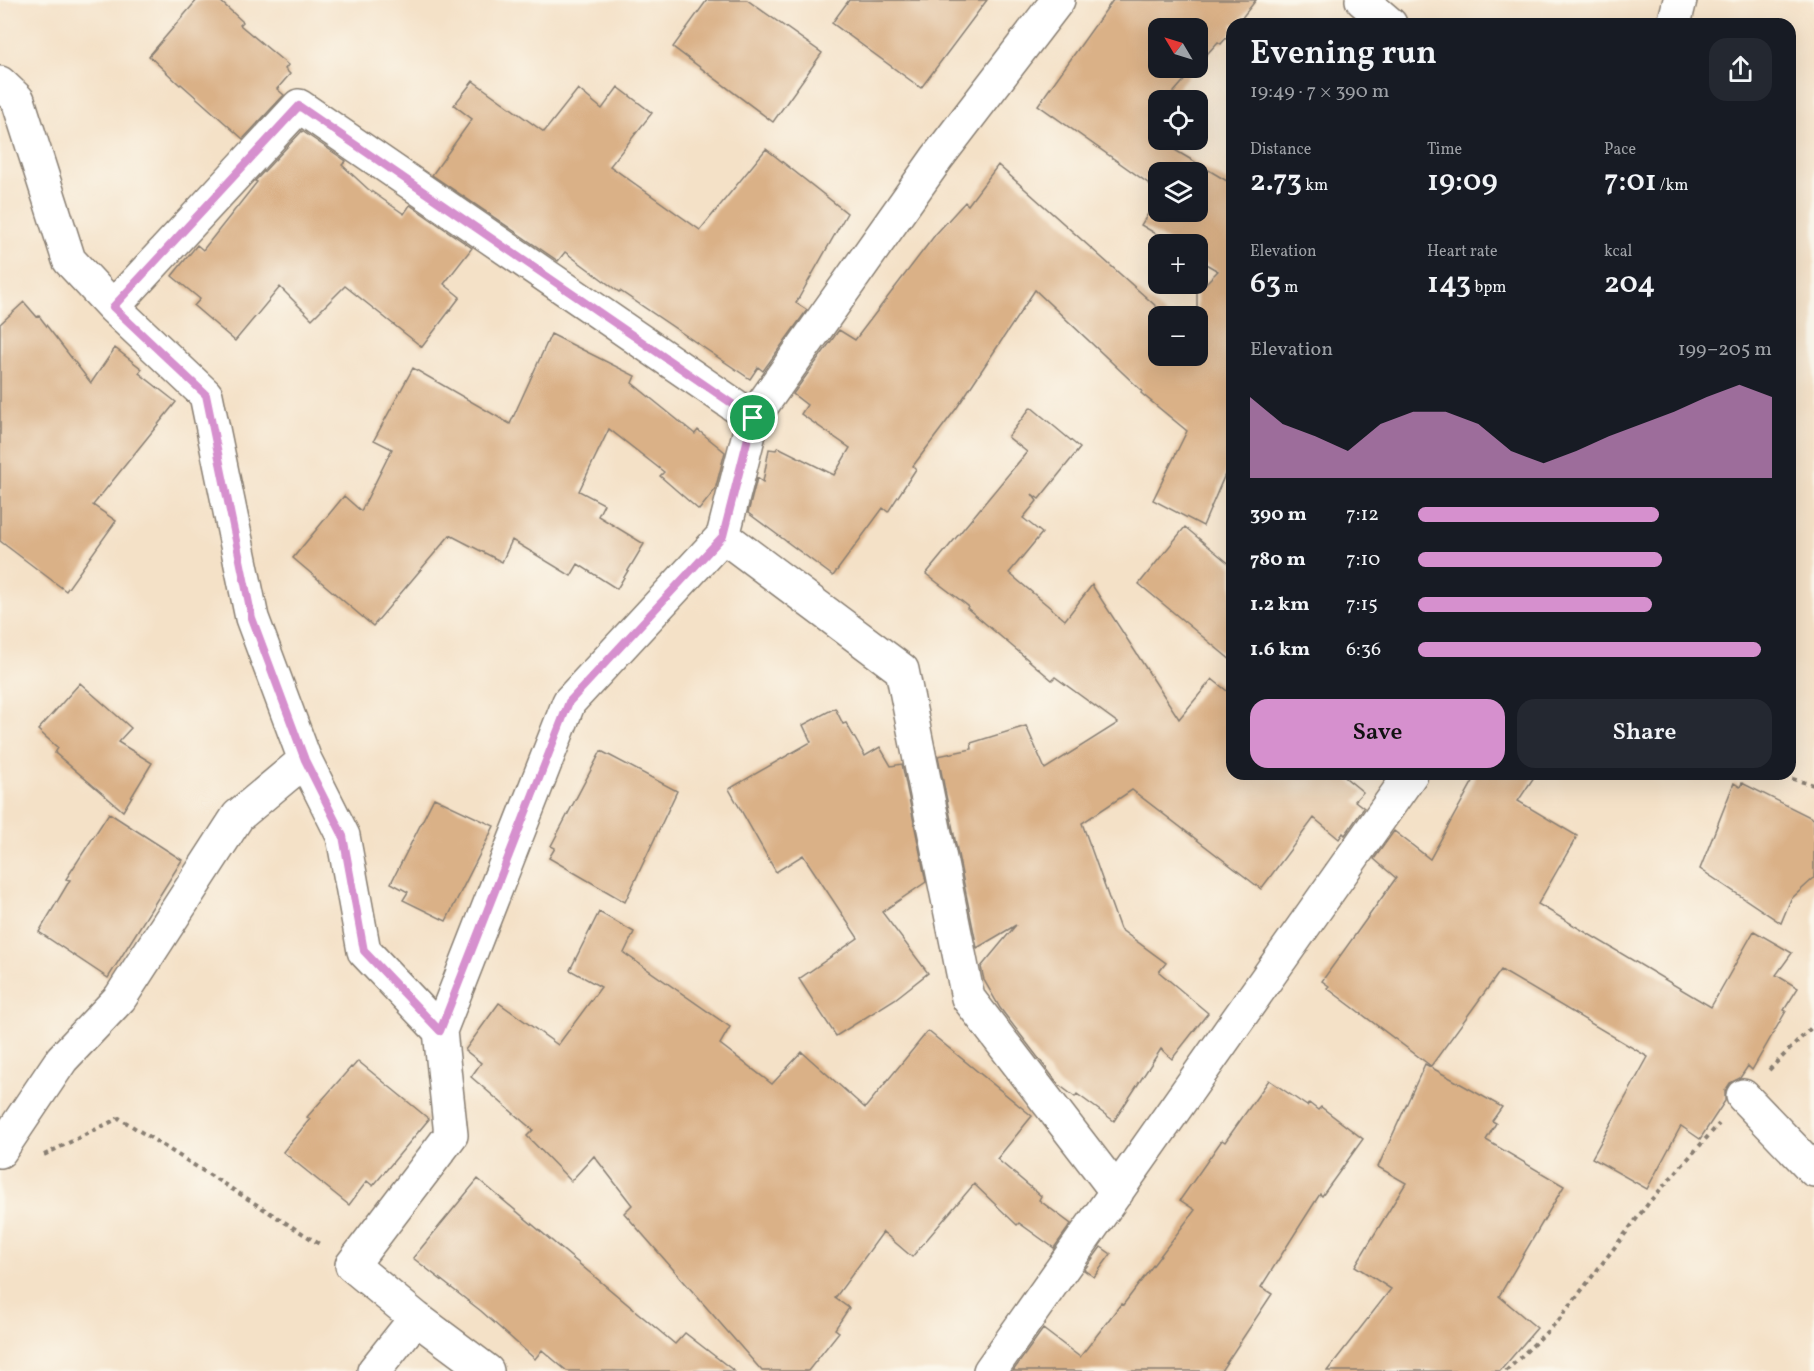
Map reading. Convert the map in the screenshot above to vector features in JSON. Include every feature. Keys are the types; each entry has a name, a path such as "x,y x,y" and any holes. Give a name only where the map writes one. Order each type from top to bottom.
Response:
{"street":[{"path":"487,1371 416,1318 352,1265 451,1135 440,1031 569,702 723,536 753,418 937,158 1058,0"},
{"path":"1362,0 1383,18"},
{"path":"1676,18 1680,0"},
{"path":"0,83 18,100 69,260 113,307 206,395 252,618 305,760 343,836 364,951 440,1031"},
{"path":"113,307 299,106 753,418"},
{"path":"723,536 902,670 968,998 1117,1192"},
{"path":"0,1151 62,1059 120,999 238,816 305,760"},
{"path":"990,1371 1407,780"},
{"path":"1743,1096 1814,1170"},
{"path":"374,1371 416,1318"}],"path":[{"path":"1796,780 1814,785"},
{"path":"1506,1371 1558,1321 1651,1200 1743,1096 1814,1025"},
{"path":"40,1157 119,1118 352,1265"}],"building":[{"path":"197,0 219,0 243,22 240,25 288,65 285,69 290,74 277,89 284,95 243,139 149,56"},
{"path":"707,0 747,0 822,53 773,122 673,47"},
{"path":"849,0 987,0 921,88 832,23"},
{"path":"1113,0 1256,0 1242,18 1226,18 1226,38 1221,44 1218,42 1208,53 1208,18 1148,18 1148,78 1186,78 1176,90 1148,90 1148,150 1175,150 1195,162 1148,162 1148,183 1038,105"},
{"path":"473,81 544,132 578,89 602,109 618,87 652,113 610,166 700,230 766,149 847,213 796,303 807,310 763,371 758,367 750,379 619,292 565,252 558,261 432,175 472,119 454,105"},
{"path":"302,131 346,161 342,165 368,189 404,214 410,205 472,248 444,284 460,297 422,347 345,286 312,319 280,287 235,341 194,306 200,299 172,276 197,245 203,250 257,182 255,181"},
{"path":"998,165 1156,306 1148,306 1148,366 1208,366 1208,306 1197,306 1197,294 1208,294 1208,281 1218,271 1208,265 1208,234 1156,234 1141,225 1148,214 1148,222 1208,222 1208,170 1226,180 1226,472 1203,526 1153,500 1187,431 1141,393 1142,391 1035,290 956,409 913,466 916,469 888,512 883,508 833,576 748,513 757,478 763,482 769,449 776,450 778,447 834,475 850,448 801,414 807,405 793,394 839,330 855,340 935,235 965,202 968,205"},
{"path":"24,302 37,317 39,316 91,383 115,348 142,369 139,373 176,402 93,505 116,521 66,591 0,541 0,324"},
{"path":"551,334 635,376 632,383 695,434 698,430 725,452 715,490 699,510 660,476 664,472 609,429 579,491 604,504 598,516 644,544 617,589 578,564 571,576 512,540 502,562 450,535 373,626 293,558 344,496 361,511 392,449 374,440 413,368 510,424"},
{"path":"1031,407 1080,448 1039,499 1032,494 1037,501 1023,518 1042,533 1009,573 1065,620 1092,585 1179,719 1212,679 1226,690 1226,780 1348,780 1363,792 1355,801 1364,808 1345,835 1343,833 1339,839 1314,818 1261,889 1132,790 1082,823 1120,929 1166,963 1159,972 1208,1013 1172,1059 1161,1049 1114,1121 1077,1094 1075,1097 1059,1085 1000,1008 984,980 981,967 1016,925 977,948 938,756 972,749 971,743 1026,726 1045,769 1118,723 1055,677 1052,680 967,608 968,606 926,574 1027,452 1008,437"},
{"path":"1185,527 1226,561 1226,656 1139,584"},
{"path":"80,683 131,728 118,742 152,763 123,811 55,753 58,748 38,730"},
{"path":"835,708 865,756 880,747 891,766 902,764 926,882 882,912 928,973 895,999 836,1036 799,979 858,938 803,855 776,872 729,789 811,742 803,725"},
{"path":"601,751 677,791 625,902 549,858 555,848 551,846"},
{"path":"1474,780 1532,780 1518,801 1577,836 1538,904 1711,1007 1754,931 1792,953 1776,975 1798,988 1752,1070 1748,1066 1740,1078 1730,1083 1725,1091 1725,1101 1700,1139 1681,1126 1647,1189 1592,1158 1648,1057 1501,970 1431,1066 1327,988 1329,986 1322,981 1396,878 1374,859 1394,831 1430,859"},
{"path":"1734,783 1740,787 1742,783 1814,819 1814,878 1791,899 1781,923 1700,869"},
{"path":"434,798 494,826 446,921 403,900 408,892 391,883"},
{"path":"109,813 182,860 108,978 39,932 70,880 66,879"},
{"path":"599,912 634,932 624,953 730,1027 720,1044 772,1084 802,1052 865,1108 928,1031 1032,1116 997,1159 1041,1196 1039,1200 1071,1224 1054,1248 1019,1223 1017,1225 974,1184 912,1257 883,1232 835,1298 849,1308 835,1329 839,1332 808,1371 762,1371 624,1213 632,1205 594,1156 571,1181 527,1136 533,1130 471,1077 481,1063 465,1050 499,1003 558,1045 601,987 570,970"},
{"path":"358,1061 429,1119 373,1186 367,1181 349,1205 283,1152 310,1119 307,1117"},
{"path":"1425,1064 1502,1107 1492,1121 1496,1123 1486,1140 1564,1186 1499,1296 1537,1328 1500,1371 1327,1371 1391,1289 1355,1266 1406,1183 1378,1167"},
{"path":"1269,1080 1307,1106 1309,1103 1318,1110 1321,1107 1363,1139 1322,1196 1320,1194 1261,1287 1272,1294 1221,1371 1013,1371 1043,1329 1080,1357 1121,1304 1123,1305 1195,1210 1180,1200 1222,1140 1225,1142"},
{"path":"478,1179 675,1344 685,1333 734,1371 567,1371 542,1350 535,1359 481,1311 413,1258"},
{"path":"1101,1247 1111,1254 1094,1277 1084,1270"}],"route":[{"path":"299,106 753,418 723,536 569,702 440,1031 364,951 343,836 305,760 252,618 206,395 113,307 299,106"}]}
